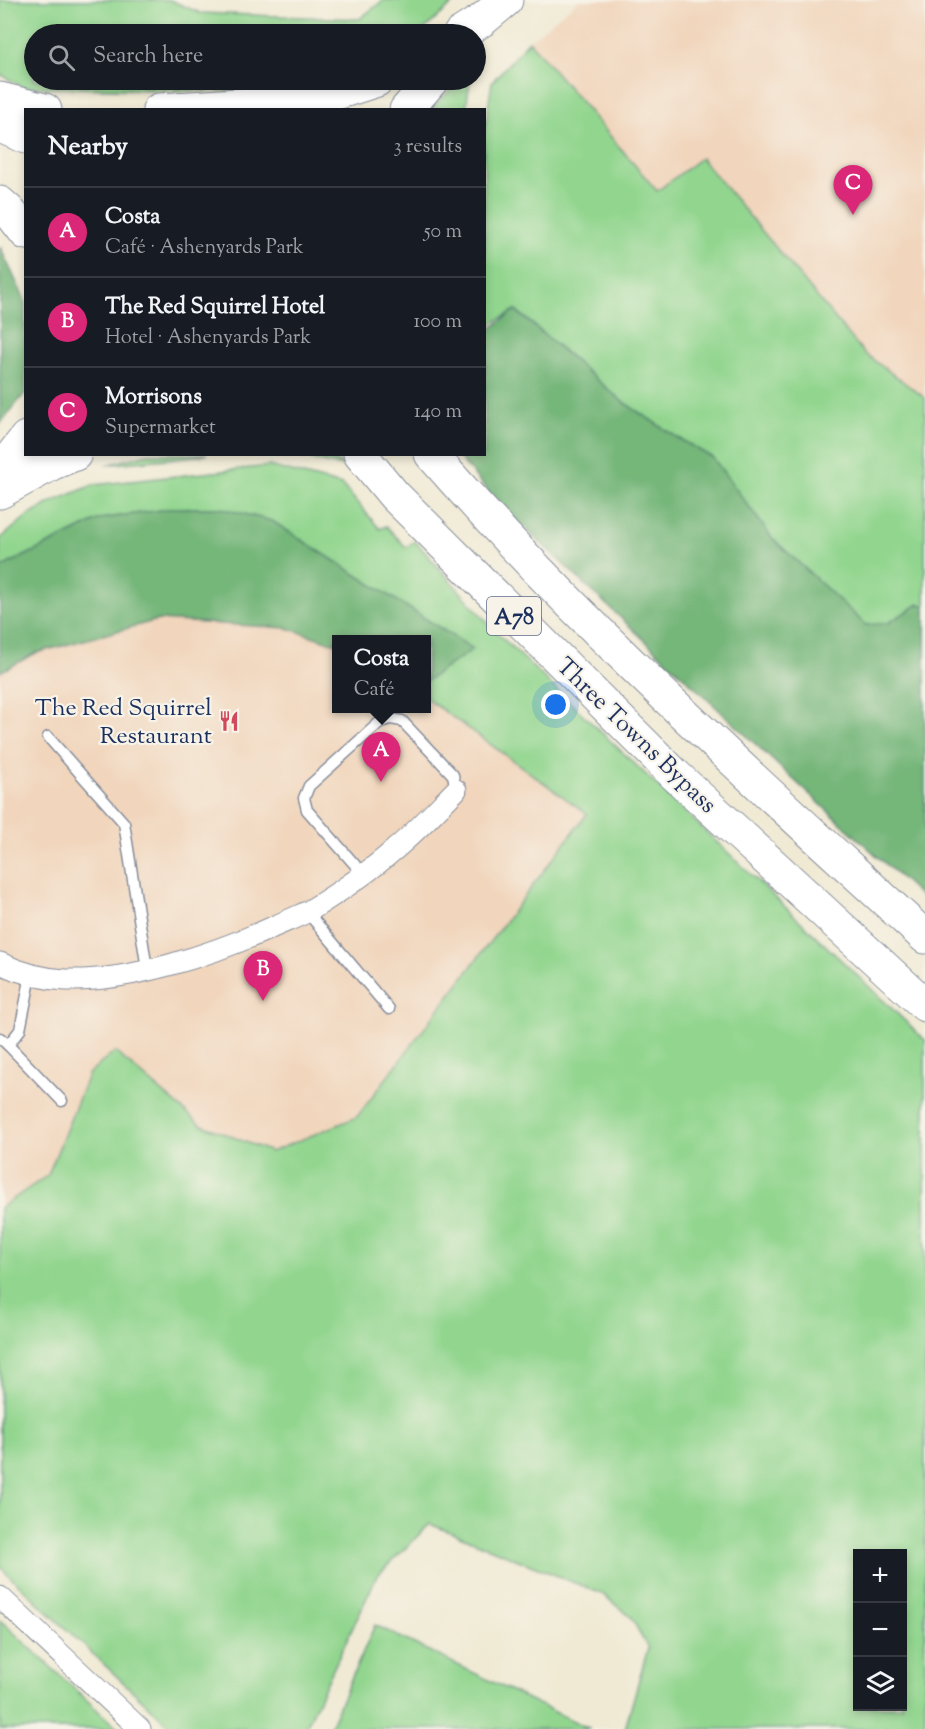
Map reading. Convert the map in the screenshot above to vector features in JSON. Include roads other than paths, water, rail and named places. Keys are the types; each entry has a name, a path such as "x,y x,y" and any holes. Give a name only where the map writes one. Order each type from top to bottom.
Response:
{"main road":[{"path":"190,108 285,102 327,96 346,90"},
{"path":"339,108 375,90"},
{"path":"408,108 423,90"},
{"path":"0,99 32,108"},
{"path":"0,126 24,136"},
{"path":"0,203 24,230"},
{"path":"0,471 24,441"},
{"path":"0,492 70,456"},
{"name":"Three Towns Bypass","path":"362,456 394,495 673,773 925,1005"},
{"name":"Three Towns Bypass","path":"433,456 483,515 616,650 925,937"}],"street":[{"path":"0,963 31,975 81,980 147,969 244,940 307,912 363,874 394,850 456,790"},
{"path":"0,1598 140,1729"}],"lane":[{"path":"363,874 308,810 304,798 309,786 380,722 391,719 402,721 453,775 456,790"},
{"path":"48,737 124,823 147,969"},
{"path":"307,912 389,1009"},
{"path":"31,975 20,1030 4,1041 62,1101"}],"place":[{"name":"Morrisons","path":"853,215"},
{"name":"The Red Squirrel Restaurant","path":"229,721"},
{"name":"Costa","path":"381,782"},
{"name":"The Red Squirrel Hotel","path":"263,1001"}]}
